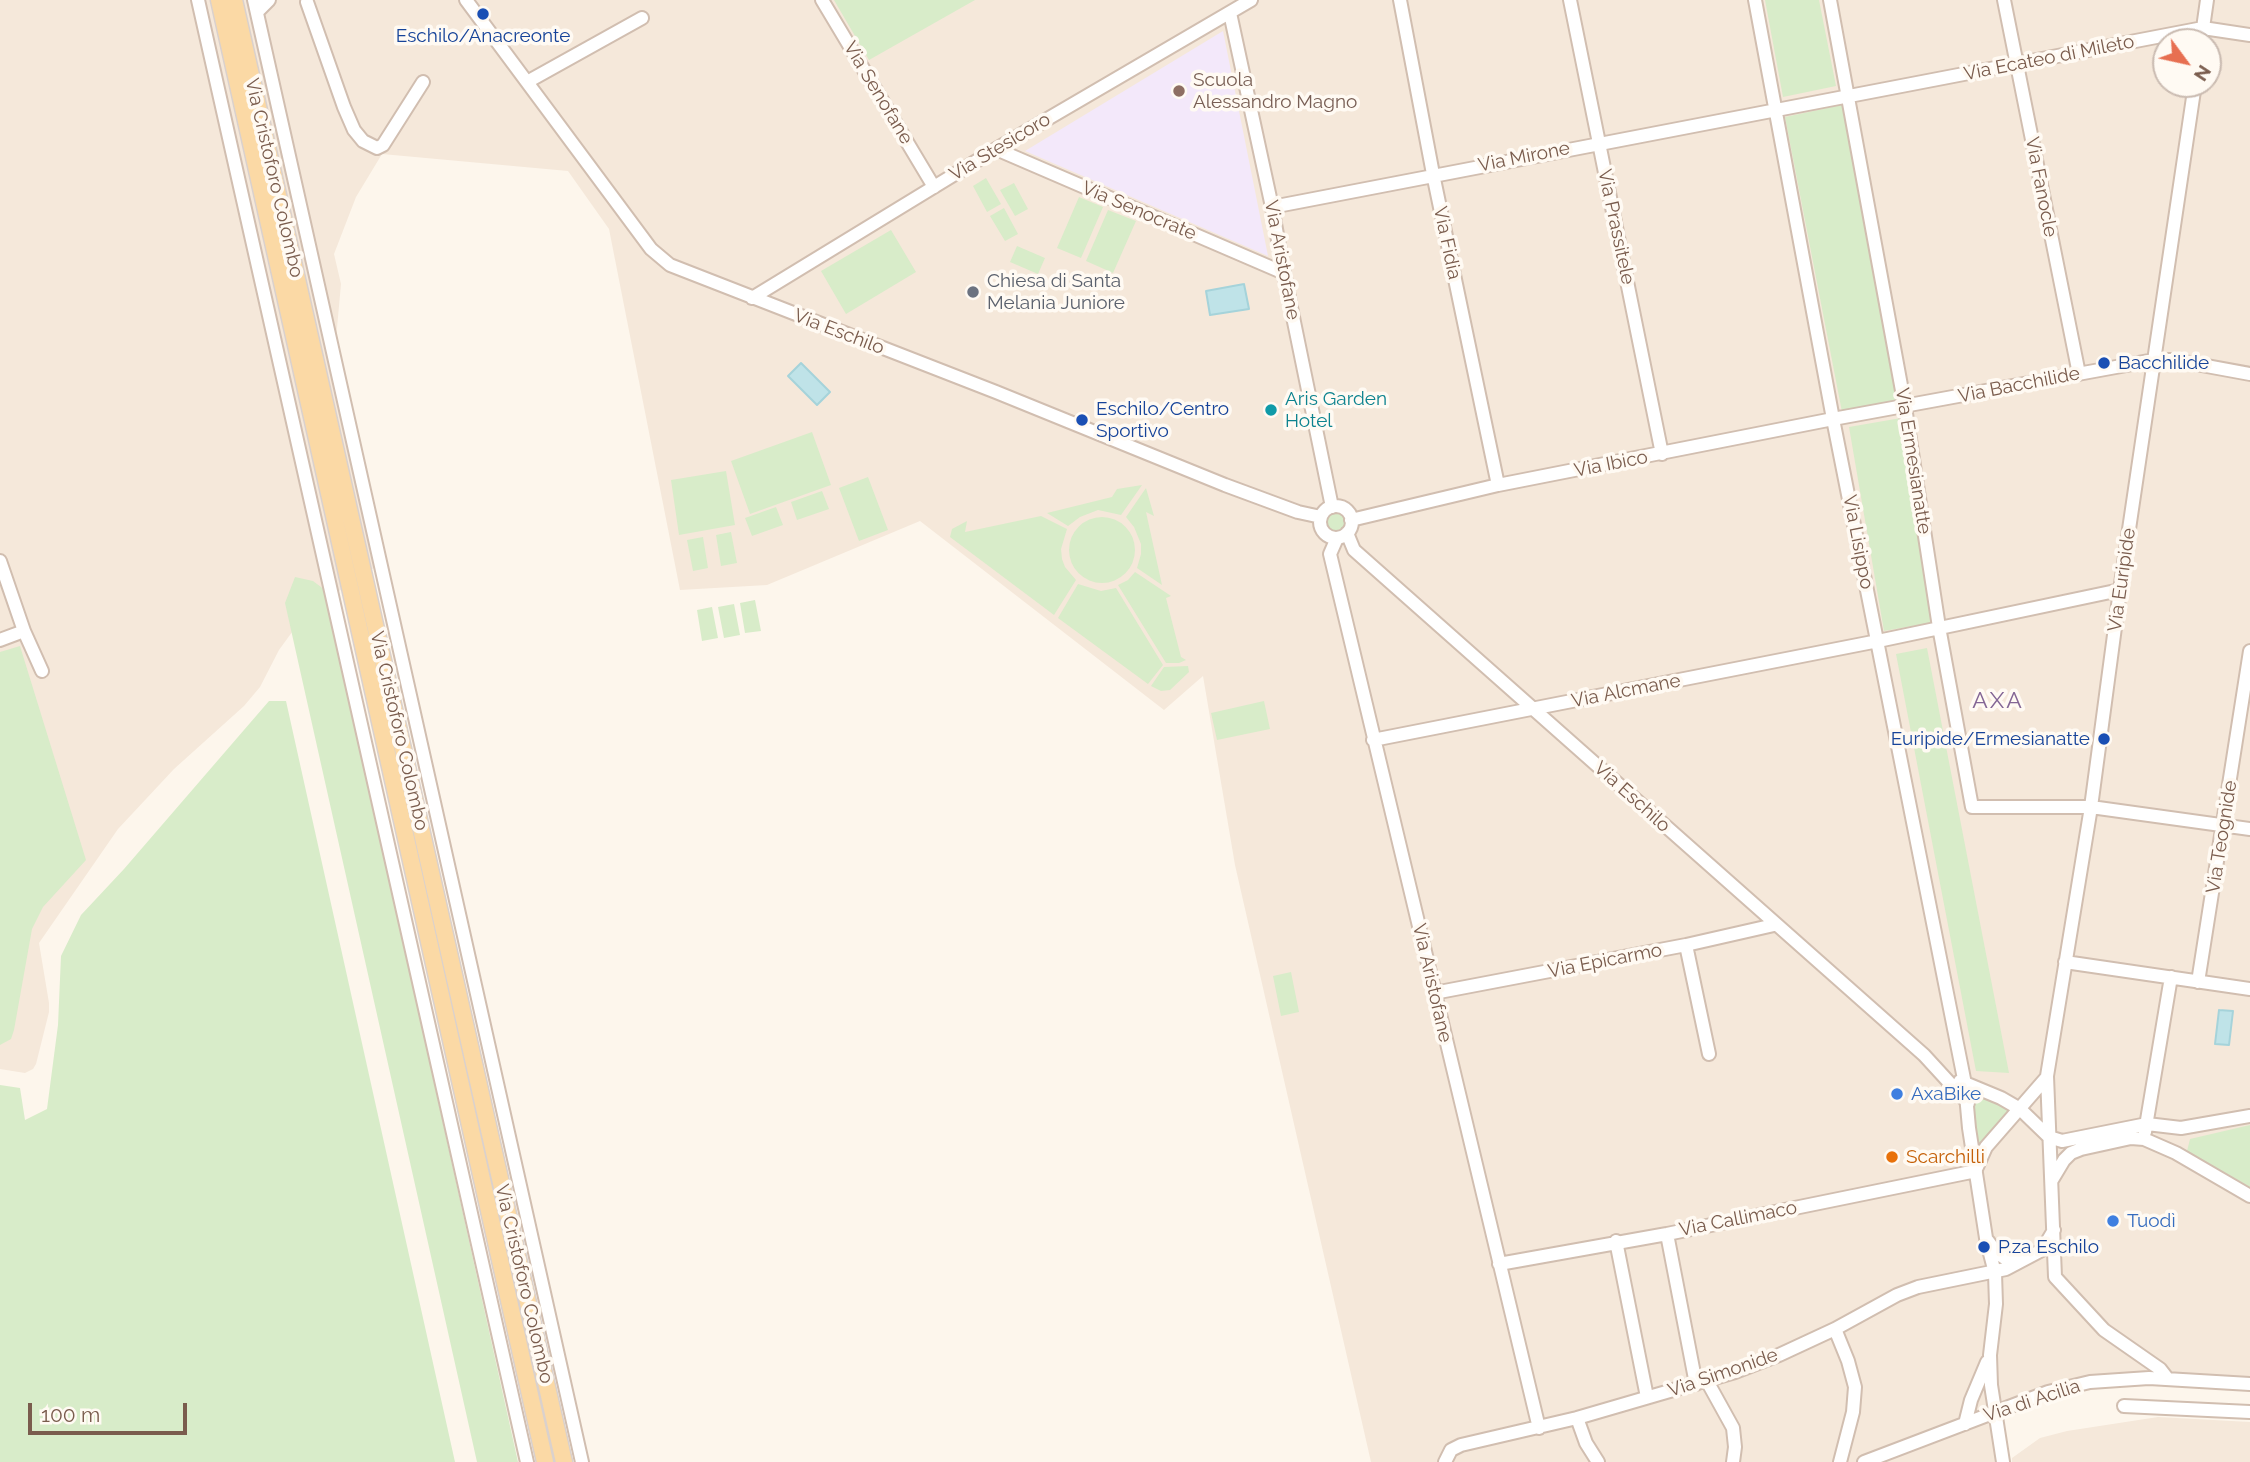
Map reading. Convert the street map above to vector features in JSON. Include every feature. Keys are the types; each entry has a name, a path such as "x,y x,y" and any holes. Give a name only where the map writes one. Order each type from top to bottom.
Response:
{"main road":[{"name":"Via Cristoforo Colombo","path":"219,0 545,1462"},
{"name":"Via Cristoforo Colombo","path":"234,0 564,1462"}],"street":[{"name":"Via Cristoforo Colombo","path":"198,0 527,1462"},
{"path":"255,6 269,0"},
{"name":"Via Eschilo","path":"466,0 656,255 674,267 996,392 1225,485 1298,512 1321,517"},
{"name":"Via Senofane","path":"822,0 933,187"},
{"name":"Via Stesicoro","path":"752,298 996,149 1251,0"},
{"name":"Via Fidia","path":"1400,0 1433,174 1498,485"},
{"name":"Via Prassitele","path":"1570,0 1662,454"},
{"name":"Via Lisippo","path":"1755,0 1833,419 1965,1084 1986,1238 1995,1273 1995,1316 1990,1355"},
{"name":"Via Ermesianatte","path":"1830,0 1905,407 1972,807 2091,807"},
{"name":"Via Fanocle","path":"2004,0 2079,374"},
{"path":"2203,28 2207,0"},
{"path":"307,2 344,107 354,130 363,141 377,148 383,145 423,82"},
{"name":"Via Cristoforo Colombo","path":"255,6 582,1462"},
{"name":"Via Aristofane","path":"1230,13 1332,507"},
{"path":"527,82 642,18"},
{"name":"Via Ecateo di Mileto","path":"2222,31 2250,35"},
{"name":"Via Ecateo di Mileto","path":"1776,109 2152,38"},
{"name":"Via Euripide","path":"2166,1378 2160,1369 2104,1329 2055,1277 2047,1076 2091,807 2192,98"},
{"name":"Via Mirone","path":"1272,207 1776,109"},
{"name":"Via Senocrate","path":"996,149 1284,273"},
{"name":"Via Bacchilide","path":"1872,413 2154,360 2174,360 2250,373"},
{"name":"Via Ibico","path":"1351,520 1498,485 1872,413"},
{"path":"1332,507 1345,509 1351,520 1351,527 1342,536 1325,534 1320,525 1325,510 1332,507"},
{"name":"Via Eschilo","path":"1342,536 1354,550 1774,925 1924,1055"},
{"name":"Via Aristofane","path":"1342,536 1330,554 1539,1428"},
{"path":"0,561 24,631 42,671"},
{"name":"Via Alcmane","path":"1373,740 1878,641 2120,590"},
{"path":"0,640 24,631"},
{"name":"Via Teognide","path":"2198,982 2250,652"},
{"path":"2091,807 2250,829"},
{"name":"Via Epicarmo","path":"1434,993 1686,946 1774,925"},
{"path":"1686,946 1709,1054"},
{"path":"2065,962 2250,989"},
{"path":"2144,1139 2171,977"},
{"path":"1924,1055 1949,1075 2020,1109 2049,1137 2062,1141 2147,1124 2181,1128 2250,1116"},
{"path":"1924,1055 1968,1103 1983,1091"},
{"path":"1976,1171 1986,1147 2047,1076"},
{"path":"2176,1153 2181,1128"},
{"path":"2052,1180 2071,1153 2132,1138 2144,1139 2176,1153 2250,1196"},
{"name":"Via Callimaco","path":"1499,1264 1667,1234 1976,1171"},
{"name":"Via Simonide","path":"1446,1460 1451,1450 1461,1445 1539,1428 1702,1383 1779,1355 1918,1287 1995,1273 2042,1250 2054,1230"},
{"path":"1667,1234 1702,1383 1733,1428 1735,1447 1732,1462"},
{"path":"1986,1238 1996,1252 2006,1259 2021,1261"},
{"path":"1616,1241 1647,1398"},
{"path":"1835,1329 1855,1387 1853,1412 1840,1462"},
{"path":"1990,1355 1991,1385 2003,1462"},
{"path":"1965,1424 1971,1400 1990,1355"},
{"name":"Via di Acilia","path":"1864,1462 2048,1392 2081,1384 2166,1378 2250,1384"},
{"path":"2124,1406 2250,1412"},
{"path":"1577,1418 1586,1443 1598,1462"}],"shaded area":[{"path":"0,0 2250,0 2250,1384 2114,1379 1995,1412 2003,1462 1371,1462 1235,865 1203,676 1164,710 920,521 767,585 680,590 609,229 568,171 382,154 356,197 334,254 341,284 336,339 386,562 355,578 295,628 279,650 260,687 244,706 174,769 118,829 39,943 49,1012 36,1064 25,1073 0,1069"},
{"name":"Scuola Alessandro Magno","path":"1223,31 1268,256 1025,151"},
{"path":"2158,1417 2250,1422 2250,1462 2012,1462 2012,1458 2040,1438 2067,1431"}],"green space":[{"path":"834,0 975,0 869,60"},
{"path":"1765,0 1819,0 1836,86 1783,97"},
{"path":"1842,105 1899,400 1842,412 1785,117"},
{"path":"986,178 1001,204 987,212 973,186"},
{"path":"1014,183 1028,209 1015,216 1000,190"},
{"path":"1079,197 1103,207 1081,258 1057,248"},
{"path":"1004,208 1018,234 1005,241 990,216"},
{"path":"1108,210 1136,221 1113,273 1086,261"},
{"path":"891,230 916,272 846,314 821,271"},
{"path":"1017,246 1045,258 1038,274 1010,262"},
{"path":"1901,418 1935,622 1884,631 1849,427"},
{"path":"812,432 831,485 750,514 731,461"},
{"path":"726,471 735,525 679,535 671,480"},
{"path":"868,477 888,530 859,541 839,488"},
{"path":"1142,485 1121,515 1098,510 1080,517 1068,526 1047,513 1112,497 1117,489"},
{"path":"1146,488 1154,516 1146,512 1162,585 1137,568 1141,544 1134,527 1126,517"},
{"path":"822,491 829,509 797,520 791,502"},
{"path":"776,507 783,525 752,536 745,518"},
{"path":"1335,510 1343,514 1347,522 1343,530 1335,534 1327,530 1323,522 1327,514"},
{"path":"1041,516 1067,529 1061,549 1062,559 1076,580 1054,615 950,537 952,529 967,521 965,532"},
{"path":"1095,517 1109,517 1121,522 1130,531 1135,550 1133,563 1126,574 1109,583 1095,583 1083,578 1074,569 1069,557 1069,543 1074,531 1083,522"},
{"path":"731,532 737,563 721,566 716,535"},
{"path":"703,537 708,568 693,571 687,540"},
{"path":"1135,572 1171,596 1166,598 1181,657 1186,660 1166,663 1118,585 1128,580"},
{"path":"295,577 313,581 325,590 518,1462 477,1462 285,603"},
{"path":"1078,584 1101,591 1116,588 1163,665 1148,684 1058,618"},
{"path":"755,600 761,631 745,633 740,603"},
{"path":"734,604 740,635 724,638 718,607"},
{"path":"712,607 718,638 702,641 697,610"},
{"path":"20,646 86,860 43,907 32,929 14,1030 11,1039 0,1045 0,652"},
{"path":"1927,648 2009,1073 1976,1071 1896,654"},
{"path":"1188,666 1189,672 1170,690 1161,691 1151,686 1164,667"},
{"path":"269,701 286,701 455,1462 0,1462 0,1085 20,1088 25,1120 47,1109 58,1025 61,956 81,915"},
{"path":"1264,701 1270,729 1217,740 1211,713"},
{"path":"1291,972 1299,1012 1281,1016 1273,976"},
{"path":"1985,1096 2011,1107 1979,1145 1972,1108 1976,1099"},
{"path":"2250,1125 2250,1187 2187,1151 2190,1139"}],"water":[{"path":"1244,284 1249,309 1210,315 1206,291"},
{"path":"801,363 830,392 817,405 788,376"},
{"path":"2219,1010 2233,1011 2229,1045 2215,1044"}],"place":[{"name":"Eschilo/Anacreonte","path":"483,14"},
{"name":"Scuola Alessandro Magno","path":"1179,91"},
{"name":"Chiesa di Santa Melania Juniore","path":"973,292"},
{"name":"Bacchilide","path":"2104,363"},
{"name":"Aris Garden Hotel","path":"1271,410"},
{"name":"Eschilo/Centro Sportivo","path":"1082,420"},
{"name":"Euripide/Ermesianatte","path":"2104,739"},
{"name":"AxaBike","path":"1897,1094"},
{"name":"Scarchilli","path":"1892,1157"},
{"name":"Tuodì","path":"2113,1221"},
{"name":"P.za Eschilo","path":"1984,1247"}],"district":[{"name":"AXA","path":"1998,701"}]}
